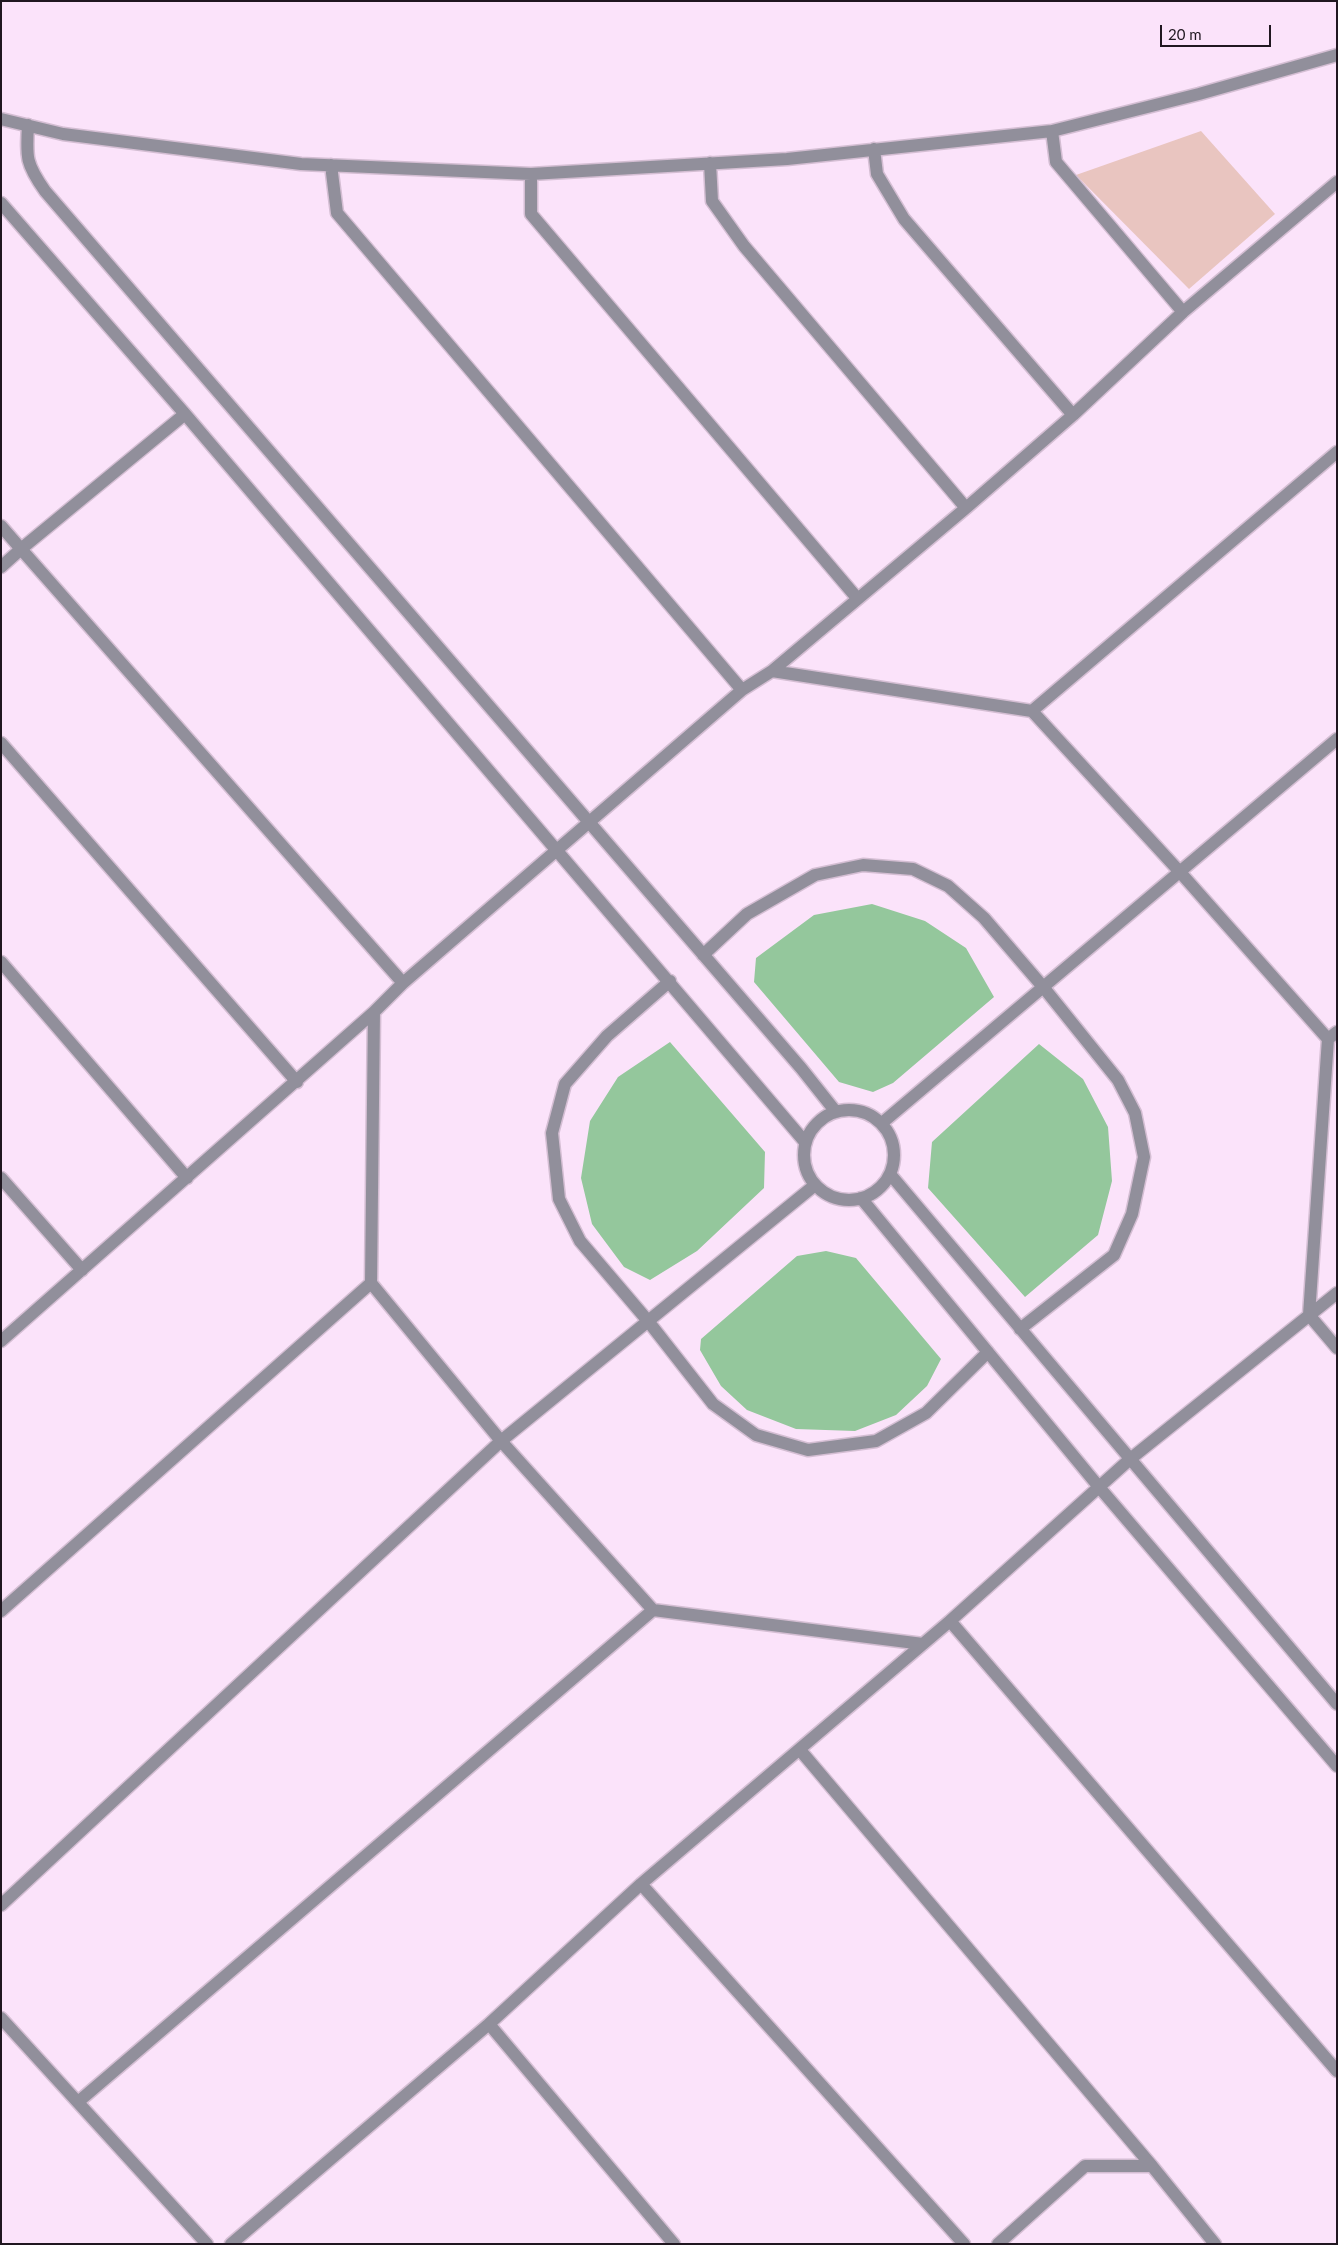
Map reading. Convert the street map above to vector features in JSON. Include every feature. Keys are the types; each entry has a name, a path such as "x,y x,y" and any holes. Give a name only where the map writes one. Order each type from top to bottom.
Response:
{"street":[{"path":"1,119 63,134 301,164 531,174 787,159 1052,131 1199,94 1337,55"},
{"path":"28,125 26,156 32,172 45,191 588,824 801,1068 836,1112"},
{"path":"1052,131 1056,162 1184,312"},
{"path":"874,149 877,174 904,219 1073,414"},
{"path":"710,163 712,202 744,246 966,508"},
{"path":"331,165 337,213 742,690"},
{"path":"531,174 531,214 857,598"},
{"path":"1,1341 297,1082 403,983 742,690 772,671 966,508 1073,414 1184,312 1337,182"},
{"path":"1,202 185,414 806,1142"},
{"path":"1,567 185,414"},
{"path":"1032,711 1337,452"},
{"path":"1,526 403,983"},
{"path":"772,671 1032,711 1333,1036 1309,1315 1337,1348"},
{"path":"882,1124 1337,739"},
{"path":"1,743 297,1082"},
{"path":"703,955 747,914 815,875 863,865 913,868 948,886 984,918 1044,988 1118,1080 1135,1113 1144,1157 1132,1214 1114,1255 1020,1329"},
{"path":"1,962 187,1178"},
{"path":"670,981 607,1036 565,1084 552,1134 560,1199 580,1241 648,1321 713,1404 756,1435 808,1450 876,1441 926,1413 988,1352"},
{"path":"374,1012 371,1283 501,1441 653,1610 923,1644"},
{"path":"853,1110 869,1114 882,1124 892,1138 894,1157 890,1174 883,1185 861,1198 844,1200 828,1195 815,1185 807,1171 804,1157 806,1142 812,1128 823,1118 836,1112 853,1110"},
{"path":"890,1174 1129,1460 1337,1704"},
{"path":"1,1178 82,1270"},
{"path":"1,1905 501,1441 815,1185"},
{"path":"861,1198 1099,1487 1337,1766"},
{"path":"1,1611 371,1283"},
{"path":"231,2244 488,2024 641,1884 950,1621 1129,1460 1337,1293"},
{"path":"78,2102 653,1610"},
{"path":"950,1621 1337,2071"},
{"path":"800,1750 1152,2166 1215,2244"},
{"path":"641,1884 964,2244"},
{"path":"1,2018 207,2244"},
{"path":"488,2024 674,2244"},
{"path":"998,2244 1085,2166 1152,2166"}],"green space":[{"path":"872,904 925,921 966,948 994,997 893,1083 873,1092 839,1082 754,982 756,958 814,915"},
{"path":"670,1042 765,1152 764,1188 697,1251 650,1280 624,1267 592,1224 581,1178 590,1121 618,1077"},
{"path":"1039,1044 1083,1079 1108,1127 1112,1181 1098,1235 1025,1297 928,1188 932,1142"},
{"path":"826,1251 856,1258 941,1359 927,1386 896,1415 855,1431 796,1429 747,1410 721,1386 700,1350 701,1339 797,1256"}],"building":[{"path":"1201,131 1275,214 1189,289 1076,175"}]}
